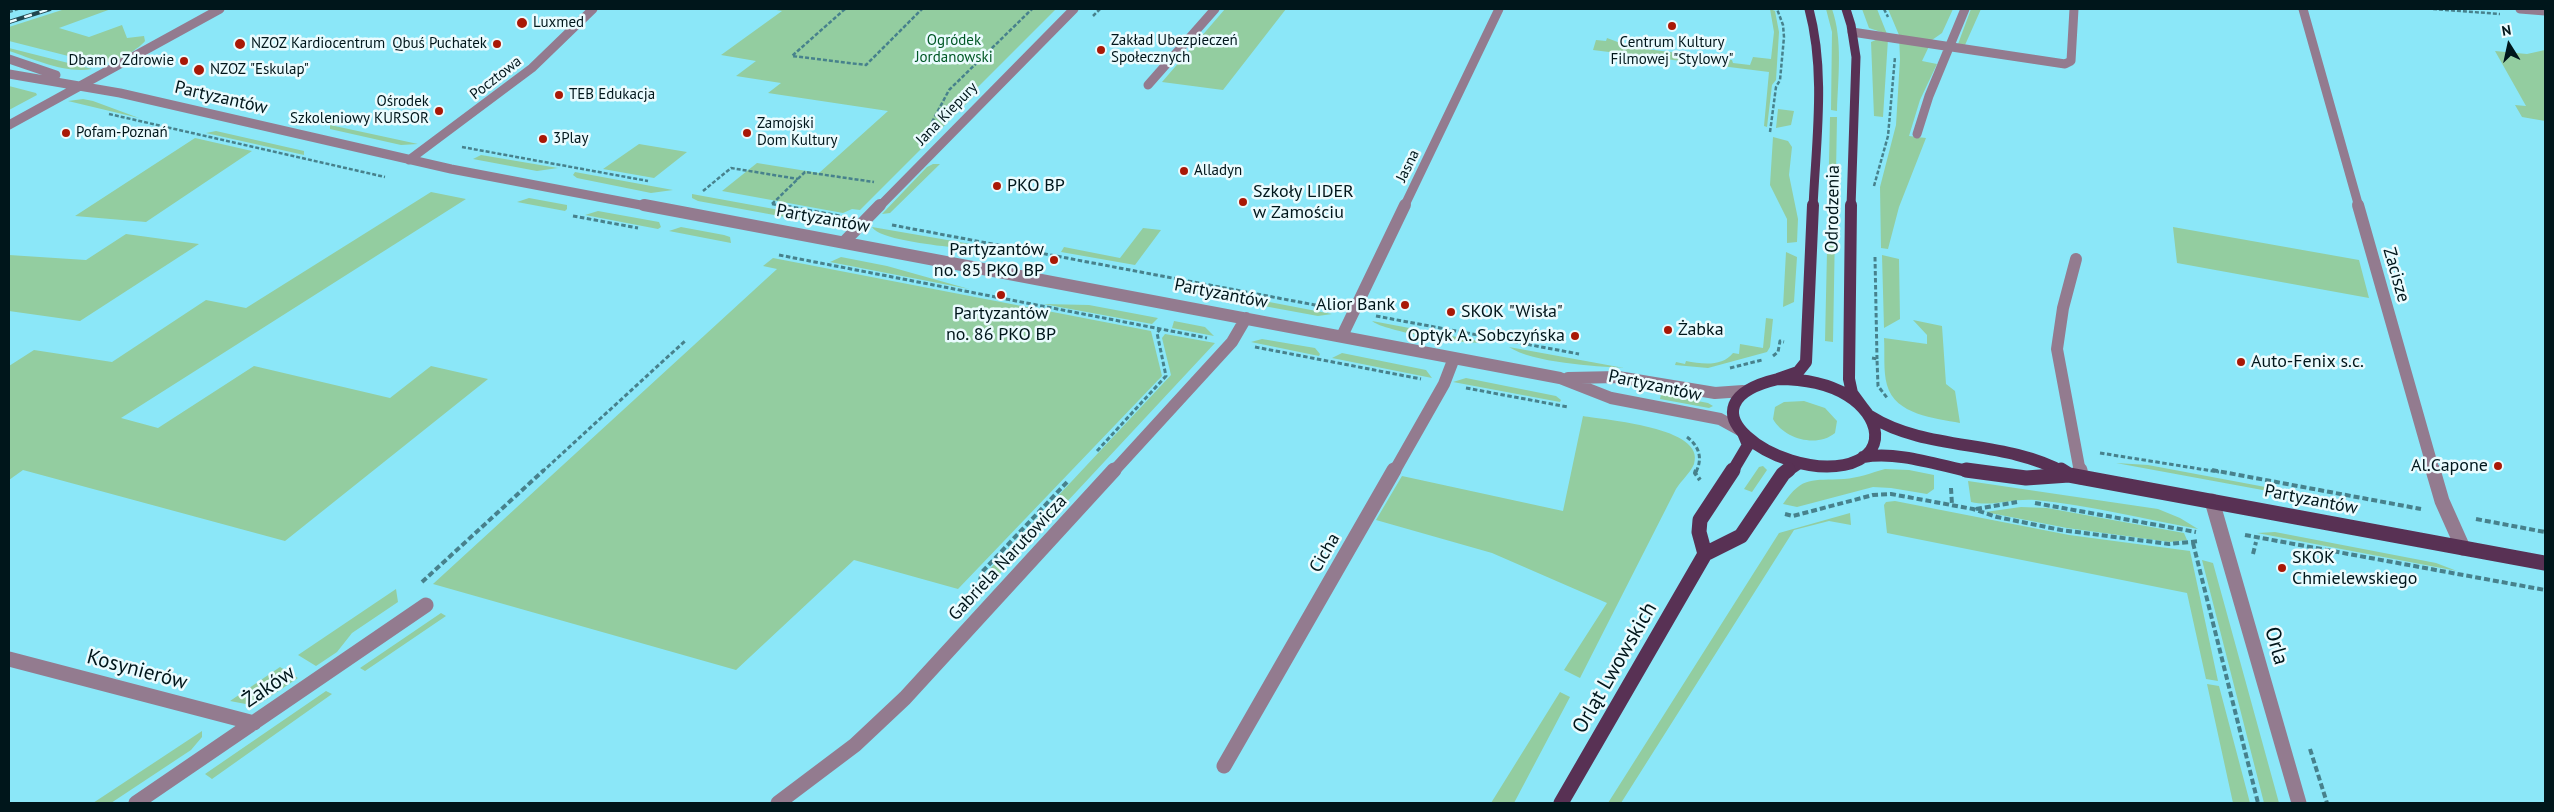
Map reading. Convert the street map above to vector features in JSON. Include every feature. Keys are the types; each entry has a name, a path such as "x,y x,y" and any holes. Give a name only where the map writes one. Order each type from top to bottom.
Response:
{"main road":[{"name":"Odrodzenia","path":"1778,379 1798,372 1806,362 1818,87 1815,32 1809,9"},
{"name":"Odrodzenia","path":"1846,9 1852,32 1856,71 1852,141 1849,379 1852,393 1866,411"},
{"path":"1742,431 1766,451 1799,463 1836,466 1856,461 1863,457 1873,447 1876,435 1866,411 1848,396 1829,387 1798,380 1778,379 1758,383 1742,391 1736,399 1733,408 1735,419 1748,444 1744,454 1700,520 1699,532 1705,554 1741,536 1782,474 1799,463"},
{"name":"Partyzantów","path":"1866,411 1881,424 1899,432 2033,458 2075,476"},
{"name":"Partyzantów","path":"1863,457 1891,455 2019,478 2075,476 2545,563"},
{"name":"Orląt Lwowskich","path":"1561,803 1705,554"}],"street":[{"path":"9,125 220,9"},
{"name":"Pocztowa","path":"409,160 436,142 532,68 593,9"},
{"name":"Jana Kiepury","path":"844,242 1074,9"},
{"path":"1148,85 1215,9"},
{"name":"Jasna","path":"1342,336 1499,9"},
{"path":"1917,134 1929,96 1965,9"},
{"path":"1852,32 2053,63 2069,63 2072,57 2074,9"},
{"name":"Zacisze","path":"2302,9 2434,475 2448,514 2464,548"},
{"path":"2520,9 2545,11"},
{"name":"Partyzantów","path":"9,60 82,84 409,160 1560,378 1618,378 1715,393 1742,391"},
{"name":"Partyzantów","path":"9,74 82,84"},
{"path":"2075,476 2057,349 2063,308 2076,259"},
{"name":"Gabriela Narutowicza","path":"778,803 861,740 905,698 1232,342 1246,318"},
{"name":"Cicha","path":"1224,766 1439,392 1454,358"},
{"name":"Partyzantów","path":"1560,378 1611,398 1716,418 1731,423 1742,431"},
{"name":"Orla","path":"2212,501 2299,803"},
{"name":"Żaków","path":"136,803 426,605"},
{"name":"Kosynierów","path":"9,659 254,723"}],"path":[{"path":"9,12 18,9"},
{"path":"845,9 792,56 866,65 922,9"},
{"path":"928,129 949,90 1032,9"},
{"path":"1770,132 1776,87 1780,80 1784,37 1782,24 1776,9"},
{"path":"2433,9 2507,15"},
{"path":"1874,187 1889,129 1895,52"},
{"path":"436,142 648,181"},
{"path":"703,191 731,168 798,179"},
{"path":"846,216 772,204 805,172 874,182 881,176"},
{"path":"694,190 713,193"},
{"path":"889,225 1128,268 1157,276 1335,309"},
{"path":"1875,252 1877,359"},
{"path":"1371,316 1507,341"},
{"path":"426,605 410,594 685,341"},
{"path":"1726,370 1744,363 1768,358 1778,352 1780,341 1790,343"},
{"path":"1683,433 1699,450 1700,462 1695,474 1703,481"},
{"path":"2143,459 2545,532"},
{"path":"1778,512 1793,516 1884,494 1973,509 1997,517 2061,530 2169,544 2193,543 2205,540"},
{"path":"1973,509 2027,502 2201,533 2252,535 2545,590"},
{"path":"2193,543 2258,803"}],"green space":[{"path":"65,9 111,9 59,28 89,37 122,25 127,38 144,36 145,41 124,56 115,61 108,62 91,59 84,60 9,41 9,27"},
{"name":"Ogródek Jordanowski","path":"771,9 1056,9 972,93 976,94 860,210 852,209 843,213 722,191 757,163 819,173 888,111 768,93 781,83 736,76 756,61 721,55 782,11"},
{"path":"1225,9 1286,9 1223,90 1162,82"},
{"path":"1770,9 1775,11 1779,32 1776,80 1772,85 1767,127 1764,126 1769,72 1593,50 1596,40 1606,41 1607,38 1631,47 1732,60 1733,63 1750,65 1753,57 1771,59 1774,32"},
{"path":"1826,9 1832,9 1838,33 1837,111 1831,110 1832,32"},
{"path":"1862,9 1877,9 1887,34 1869,28"},
{"path":"1888,9 1953,9 1942,33 1932,40 1922,61 1937,64 1920,100 1909,136 1926,138 1899,207 1888,249 1881,248 1880,187 1896,125 1900,59 1899,35"},
{"path":"1971,9 1981,9 1965,45 1958,44"},
{"path":"1878,39 1888,39 1883,117 1874,116 1871,42"},
{"path":"9,48 92,69 60,68 9,51"},
{"path":"2545,50 2545,121 2522,117 2515,105 2526,106 2495,51 2527,54"},
{"path":"9,86 36,93 37,95 9,110"},
{"path":"83,99 93,101 139,118 68,101"},
{"path":"1778,109 1794,111 1791,125 1776,128"},
{"path":"1830,117 1837,117 1833,342 1825,341"},
{"path":"330,125 418,144 401,145 330,129"},
{"path":"216,131 304,151 304,155 206,133"},
{"path":"1773,137 1788,141 1792,147 1789,175 1798,219 1797,242 1787,243 1787,219 1770,185"},
{"path":"195,138 252,151 146,222 75,216"},
{"path":"639,144 687,152 654,178 603,169"},
{"path":"481,155 558,168 537,171 473,159"},
{"path":"933,164 940,164 890,213 882,214 927,167"},
{"path":"575,172 673,190 651,193 577,178 573,175"},
{"path":"431,192 466,199 121,418 158,428 254,366 390,398 431,366 488,379 285,541 23,470 9,480 9,366 34,350 112,362 206,300 246,308"},
{"path":"692,194 845,222 823,224 698,201 692,198"},
{"path":"529,198 567,205 567,209 565,211 517,202"},
{"path":"598,211 659,222 661,227 658,229 585,215"},
{"path":"681,227 724,235 730,237 731,243 669,231"},
{"path":"872,227 1011,251 981,250 914,242 880,233"},
{"path":"2173,227 2359,260 2369,298 2177,263"},
{"path":"1143,228 1161,230 1135,265 1061,252 1064,247 1120,258"},
{"path":"126,234 199,244 80,321 9,311 9,255 86,260"},
{"path":"1786,252 1797,257 1794,302 1783,307"},
{"path":"1882,255 1899,259 1900,319 1884,328"},
{"path":"841,257 887,266 969,289 830,262"},
{"path":"773,258 1151,331 1162,376 958,589 854,560 736,670 433,584 777,269 763,266"},
{"path":"1196,288 1332,314 1318,316 1193,293"},
{"path":"1043,304 1089,305 1158,318 1152,324"},
{"path":"1766,318 1773,319 1770,347 1767,352 1708,368 1675,365 1676,362 1685,364 1686,361 1711,363 1723,361 1733,353 1739,354 1740,344 1763,348"},
{"path":"1913,320 1942,326 1946,384 1955,391 1960,423 1928,417 1907,409 1891,395 1885,374 1884,338 1927,344 1927,335"},
{"path":"1174,321 1205,327 1214,336 1172,328"},
{"path":"1372,321 1484,342 1462,342 1426,337 1392,329"},
{"path":"1165,334 1215,343 981,594 986,573 1171,375 1162,338"},
{"path":"1262,339 1315,348 1320,354 1319,356 1251,342"},
{"path":"1509,347 1624,368 1581,365 1548,360 1533,357"},
{"path":"1342,353 1426,370 1432,378 1332,358"},
{"path":"1466,378 1556,396 1561,400 1560,402 1453,382"},
{"path":"1661,394 1708,403 1713,406 1709,408 1660,399"},
{"path":"1804,401 1825,408 1837,421 1835,433 1828,438 1819,440 1801,439 1785,432 1778,426 1773,419 1775,407 1784,402"},
{"path":"1583,416 1631,423 1670,434 1685,441 1694,451 1694,464 1676,489 1580,678 1564,670 1607,603 1492,553 1376,520 1402,476 1563,511"},
{"path":"2116,463 2148,465 2340,501 2333,503"},
{"path":"1763,466 1767,470 1752,492 1744,489 1759,467"},
{"path":"1885,469 1909,470 1934,475 1934,489 1927,494 1873,487 1797,507 1783,504 1796,488 1809,481 1849,478"},
{"path":"1968,481 2158,509 2180,518 2198,529 2055,502 2027,500 1987,504 1971,502"},
{"path":"1895,501 2069,535 2190,551 2218,681 2206,679 2187,593 1887,533 1884,505 1886,502"},
{"path":"2021,507 2047,508 2184,533 2187,540 2170,542 2067,528 1985,512"},
{"path":"1850,513 1851,525 1829,521 1794,530 1621,803 1608,803 1779,533"},
{"path":"2275,532 2436,563 2457,571 2257,533"},
{"path":"2202,560 2213,563 2279,803 2264,803"},
{"path":"396,589 398,602 352,633 337,652 316,666 298,655"},
{"path":"441,613 446,616 365,671 360,668"},
{"path":"280,667 298,678 256,706 230,701"},
{"path":"2207,684 2219,686 2250,803 2233,803"},
{"path":"326,691 332,694 212,779 205,774"},
{"path":"1560,692 1570,697 1514,803 1491,803"},
{"path":"202,731 202,737 191,750 111,803 93,803"}],"railway":[{"path":"9,22 50,9"}],"place":[{"name":"Luxmed","path":"522,23"},
{"name":"Centrum Kultury Filmowej \"Stylowy\"","path":"1672,26"},
{"name":"NZOZ Kardiocentrum","path":"240,44"},
{"name":"Qbuś Puchatek","path":"497,44"},
{"name":"Zakład Ubezpieczeń Społecznych","path":"1101,50"},
{"name":"Dbam o Zdrowie","path":"184,61"},
{"name":"NZOZ \"Eskulap\"","path":"199,70"},
{"name":"TEB Edukacja","path":"559,95"},
{"name":"Ośrodek Szkoleniowy KURSOR","path":"439,111"},
{"name":"Pofam-Poznań","path":"66,133"},
{"name":"Zamojski Dom Kultury","path":"747,133"},
{"name":"3Play","path":"543,139"},
{"name":"Alladyn","path":"1184,171"},
{"name":"PKO BP","path":"997,186"},
{"name":"Szkoły LIDER w Zamościu","path":"1243,202"},
{"name":"Partyzantów no. 85 PKO BP","path":"1054,260"},
{"name":"Partyzantów no. 86 PKO BP","path":"1001,295"},
{"name":"Alior Bank","path":"1405,305"},
{"name":"SKOK \"Wisła\"","path":"1451,312"},
{"name":"Żabka","path":"1668,330"},
{"name":"Optyk A. Sobczyńska","path":"1575,336"},
{"name":"Auto-Fenix s.c.","path":"2241,362"},
{"name":"Al.Capone","path":"2498,466"},
{"name":"SKOK Chmielewskiego","path":"2282,568"}]}
